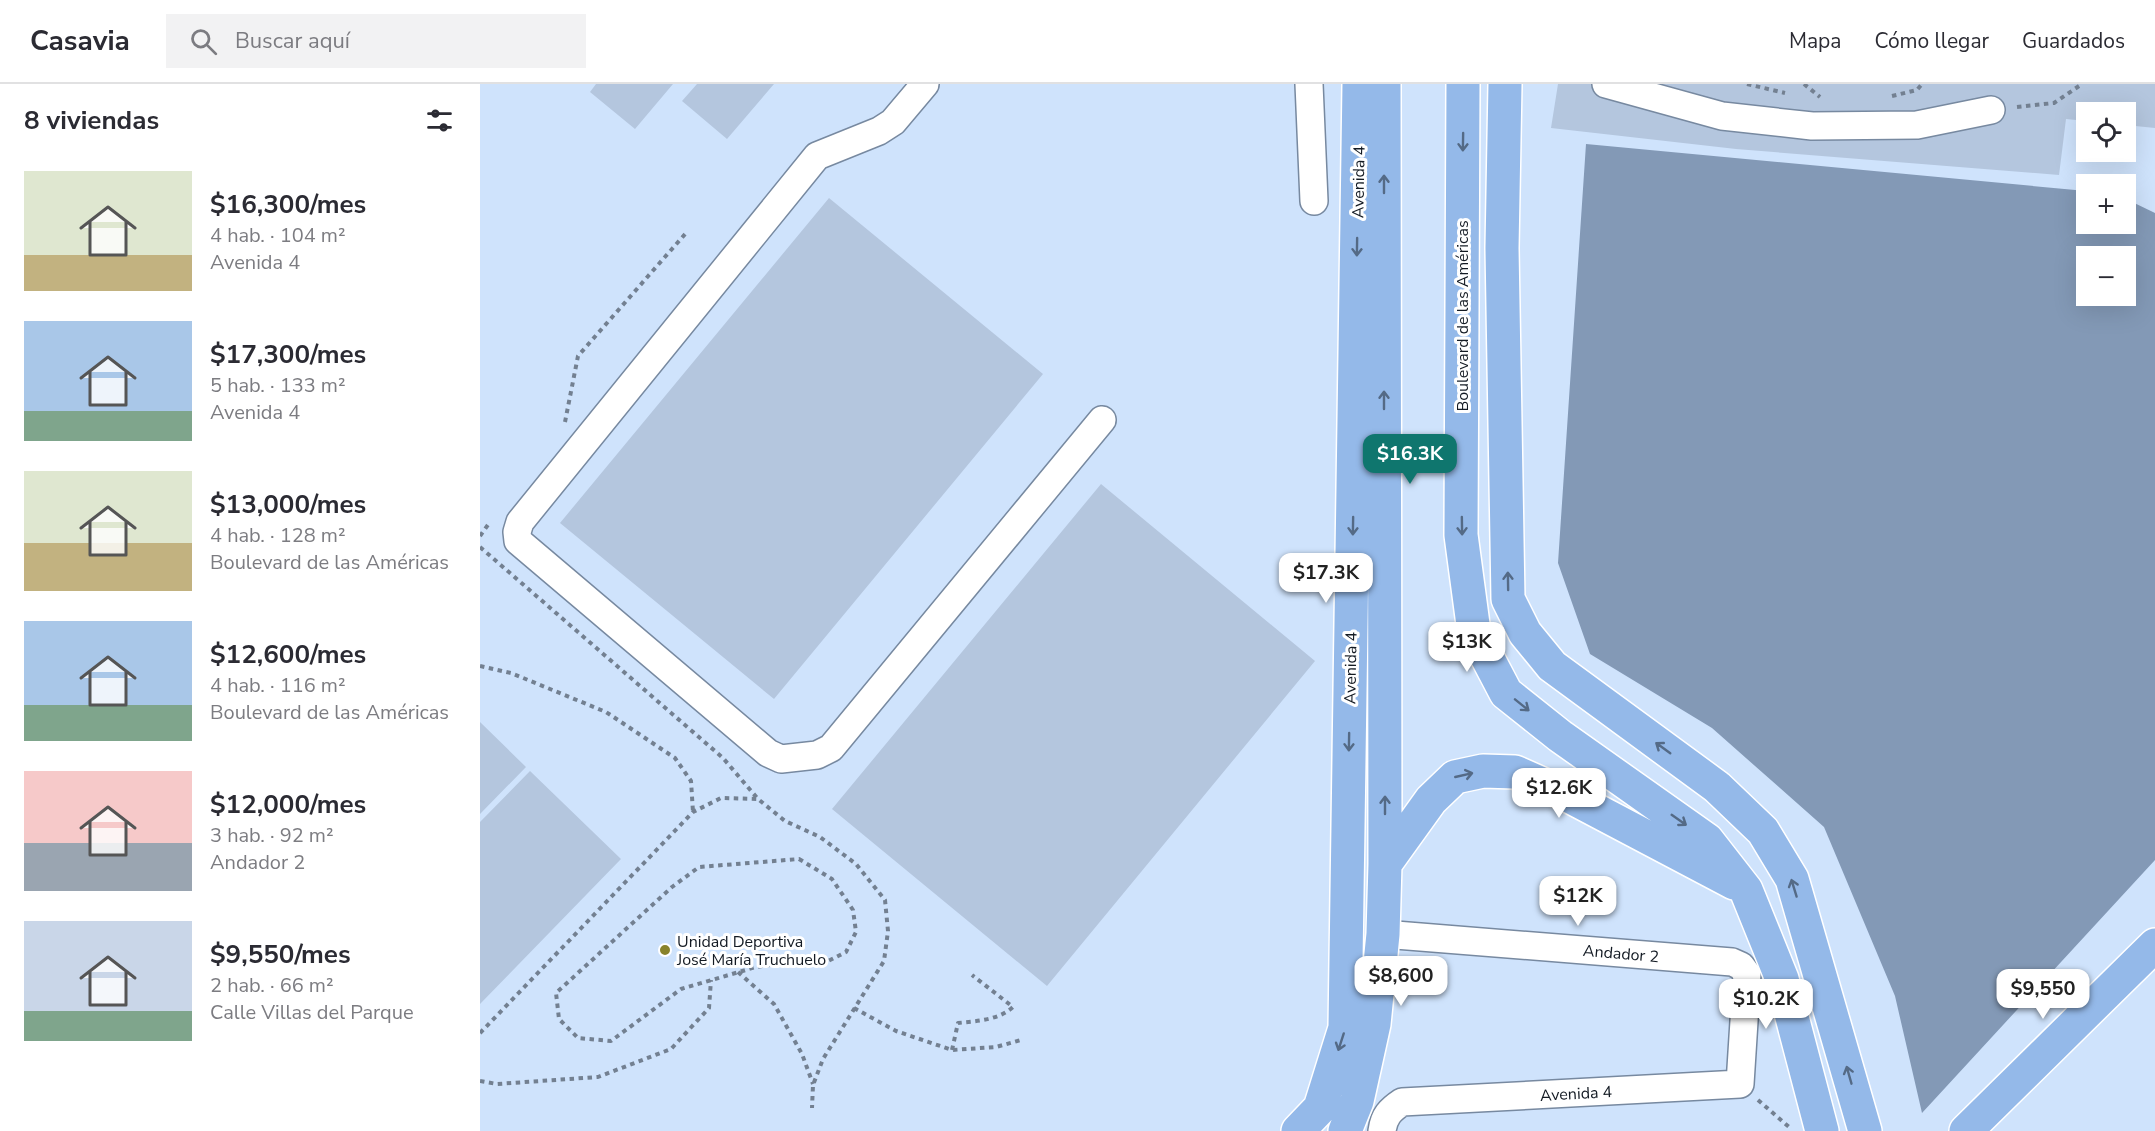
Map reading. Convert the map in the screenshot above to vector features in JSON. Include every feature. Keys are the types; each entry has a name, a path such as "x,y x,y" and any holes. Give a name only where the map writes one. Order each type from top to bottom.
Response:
{"main road":[{"name":"Avenida 4","path":"1298,1131 1320,1108 1345,1028 1359,84"},
{"name":"Boulevard de las Américas","path":"1463,84 1461,535 1474,632 1506,693 1560,736 1707,840 1746,890 1782,979 1822,1131"},
{"path":"1506,84 1502,248 1508,599 1525,633 1552,666 1717,787 1763,831 1792,879 1865,1131"},
{"name":"Avenida 4","path":"1345,1131 1357,1101 1374,1024 1383,934 1385,864 1384,95"},
{"path":"1385,864 1431,800 1455,777 1483,771 1515,772 1569,796 1746,890"},
{"path":"1966,1131 2155,945"},
{"path":"1991,1131 2155,970"}],"street":[{"path":"925,84 893,122 879,131 817,156 520,522 517,532 518,540 768,753 781,759 818,756 831,748 1102,420"},
{"path":"1309,84 1314,201"},
{"path":"1608,84 1722,116 1812,126 1917,125 1991,110"},
{"name":"Andador 2","path":"1383,934 1732,963 1741,966 1747,974 1740,1084"},
{"name":"Avenida 4","path":"1382,1126 1390,1110 1402,1102 1740,1084"}],"path":[{"path":"1747,84 1788,94"},
{"path":"1754,87 1760,84"},
{"path":"1804,84 1820,97"},
{"path":"1888,98 1917,90 1922,84"},
{"path":"1809,96 1830,98"},
{"path":"565,424 578,356 686,233"},
{"path":"480,536 494,517"},
{"path":"480,548 723,758 758,799 785,821 820,837 856,864 885,900 888,931 884,962 823,1059 813,1085 812,1108"},
{"path":"480,666 511,673 606,712 675,758 691,781 693,812"},
{"path":"480,1032 693,812 721,798 758,799"},
{"path":"799,859 832,879 853,910 856,932 846,952 824,963 791,962 738,972 681,989 611,1041 578,1038 559,1019 556,993 672,887 699,867 799,859"},
{"path":"738,972 774,1004 801,1054 813,1085"},
{"path":"952,1050 958,1023 983,1021 1009,1011 1013,1007 972,975"},
{"path":"480,1081 497,1084 598,1077 671,1049 709,1008 711,980"},
{"path":"854,1008 896,1031 952,1050 996,1047 1021,1040"},
{"path":"1740,1084 1794,1131"}],"shaded area":[{"path":"596,84 673,84 635,129 590,92"},
{"path":"697,84 774,84 727,139 682,101"},
{"path":"1558,84 2155,84 2155,128 2136,126 2136,102 2076,102 2076,120 2066,119 2059,175 1736,149 1551,128"},
{"path":"1586,144 2076,190 2076,234 2136,234 2136,204 2155,213 2155,860 1922,1113 1895,996 1824,827 1712,728 1590,654 1558,563"},
{"path":"829,198 1043,374 774,699 560,523"},
{"path":"1101,484 1315,661 1047,986 832,809"},
{"path":"480,722 526,767 480,814"},
{"path":"530,771 621,859 480,1004 480,822"}],"place":[{"name":"Unidad Deportiva José María Truchuelo","path":"665,950"}]}
